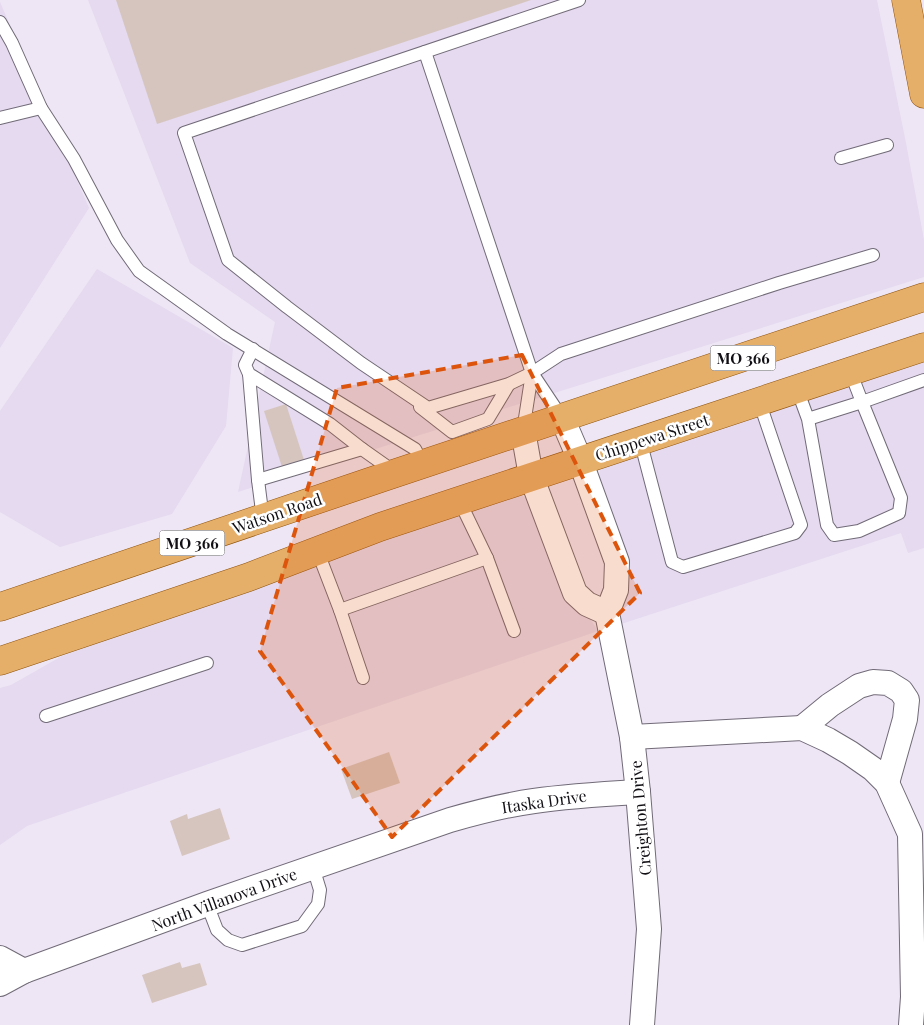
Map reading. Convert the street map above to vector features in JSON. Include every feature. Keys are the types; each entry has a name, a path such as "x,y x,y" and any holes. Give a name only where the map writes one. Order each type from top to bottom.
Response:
{"main road":[{"path":"906,0 924,94"},
{"name":"MO 366","path":"390,475 924,297"},
{"name":"Chippewa Street","path":"317,550 459,500 924,347"},
{"name":"Watson Road","path":"0,607 390,475"},
{"name":"MO 366","path":"0,661 249,577 317,550"}],"street":[{"path":"523,431 531,476 574,592 587,604 607,612 616,590 617,562 580,460 562,418"},
{"name":"Creighton Drive","path":"607,612 632,737 638,792 649,929 642,1025"},
{"path":"802,728 859,686 873,682 888,683 902,691 907,700 905,718 887,783"},
{"path":"632,737 802,728 850,753 873,769 887,783 910,834 914,997 911,1025"},
{"name":"Itaska Drive","path":"450,820 490,809 532,801 583,795 638,792"},
{"name":"North Villanova Drive","path":"0,984 24,971 207,904 450,820"},
{"path":"0,958 24,971"}],"lane":[{"path":"579,0 184,133 228,260 361,363 428,408 510,384 532,373 561,354 778,283 872,255"},
{"path":"0,22 12,43 41,108 74,159 117,240 139,271 227,334 415,449 423,464"},
{"path":"424,52 532,373 562,418"},
{"path":"0,118 41,108"},
{"path":"841,158 887,144"},
{"path":"253,349 245,365 249,374 263,519"},
{"path":"797,388 808,419 827,525 834,534 859,531 899,513 900,498 850,371"},
{"path":"523,431 532,373"},
{"path":"249,374 330,424 362,449 390,475"},
{"path":"387,380 452,432 488,419 510,384"},
{"path":"808,419 924,380"},
{"path":"640,440 672,562 683,567 795,533 801,525 759,401"},
{"path":"330,424 342,404"},
{"path":"258,480 362,449"},
{"path":"459,500 487,558 514,631"},
{"path":"317,550 363,678"},
{"path":"340,610 487,558"},
{"path":"46,716 206,662"},
{"path":"207,904 217,930 228,940 242,945 302,926 318,904 320,890 313,867"}],"highlighted area":[{"path":"522,355 640,593 392,837 260,651 337,388"}],"shaded area":[{"path":"88,0 877,0 924,240 924,277 238,492 275,322 190,263"},
{"path":"0,2 89,208 0,348"},
{"path":"97,269 233,348 226,426 172,514 60,547 0,512 0,411"},
{"path":"924,359 924,548 908,553 901,533 621,624 624,557 599,476 600,470 609,463"},
{"path":"519,494 528,499 577,609 591,620 598,631 27,826 0,845 0,688 11,685 62,656"}],"building":[{"path":"116,0 531,0 157,124"},
{"path":"286,404 304,460 282,467 264,411"},
{"path":"389,752 400,783 352,799 341,769"},
{"path":"220,808 230,839 182,856 170,821 187,814 188,819"},
{"path":"180,962 182,968 200,963 207,985 152,1003 142,975"}]}
